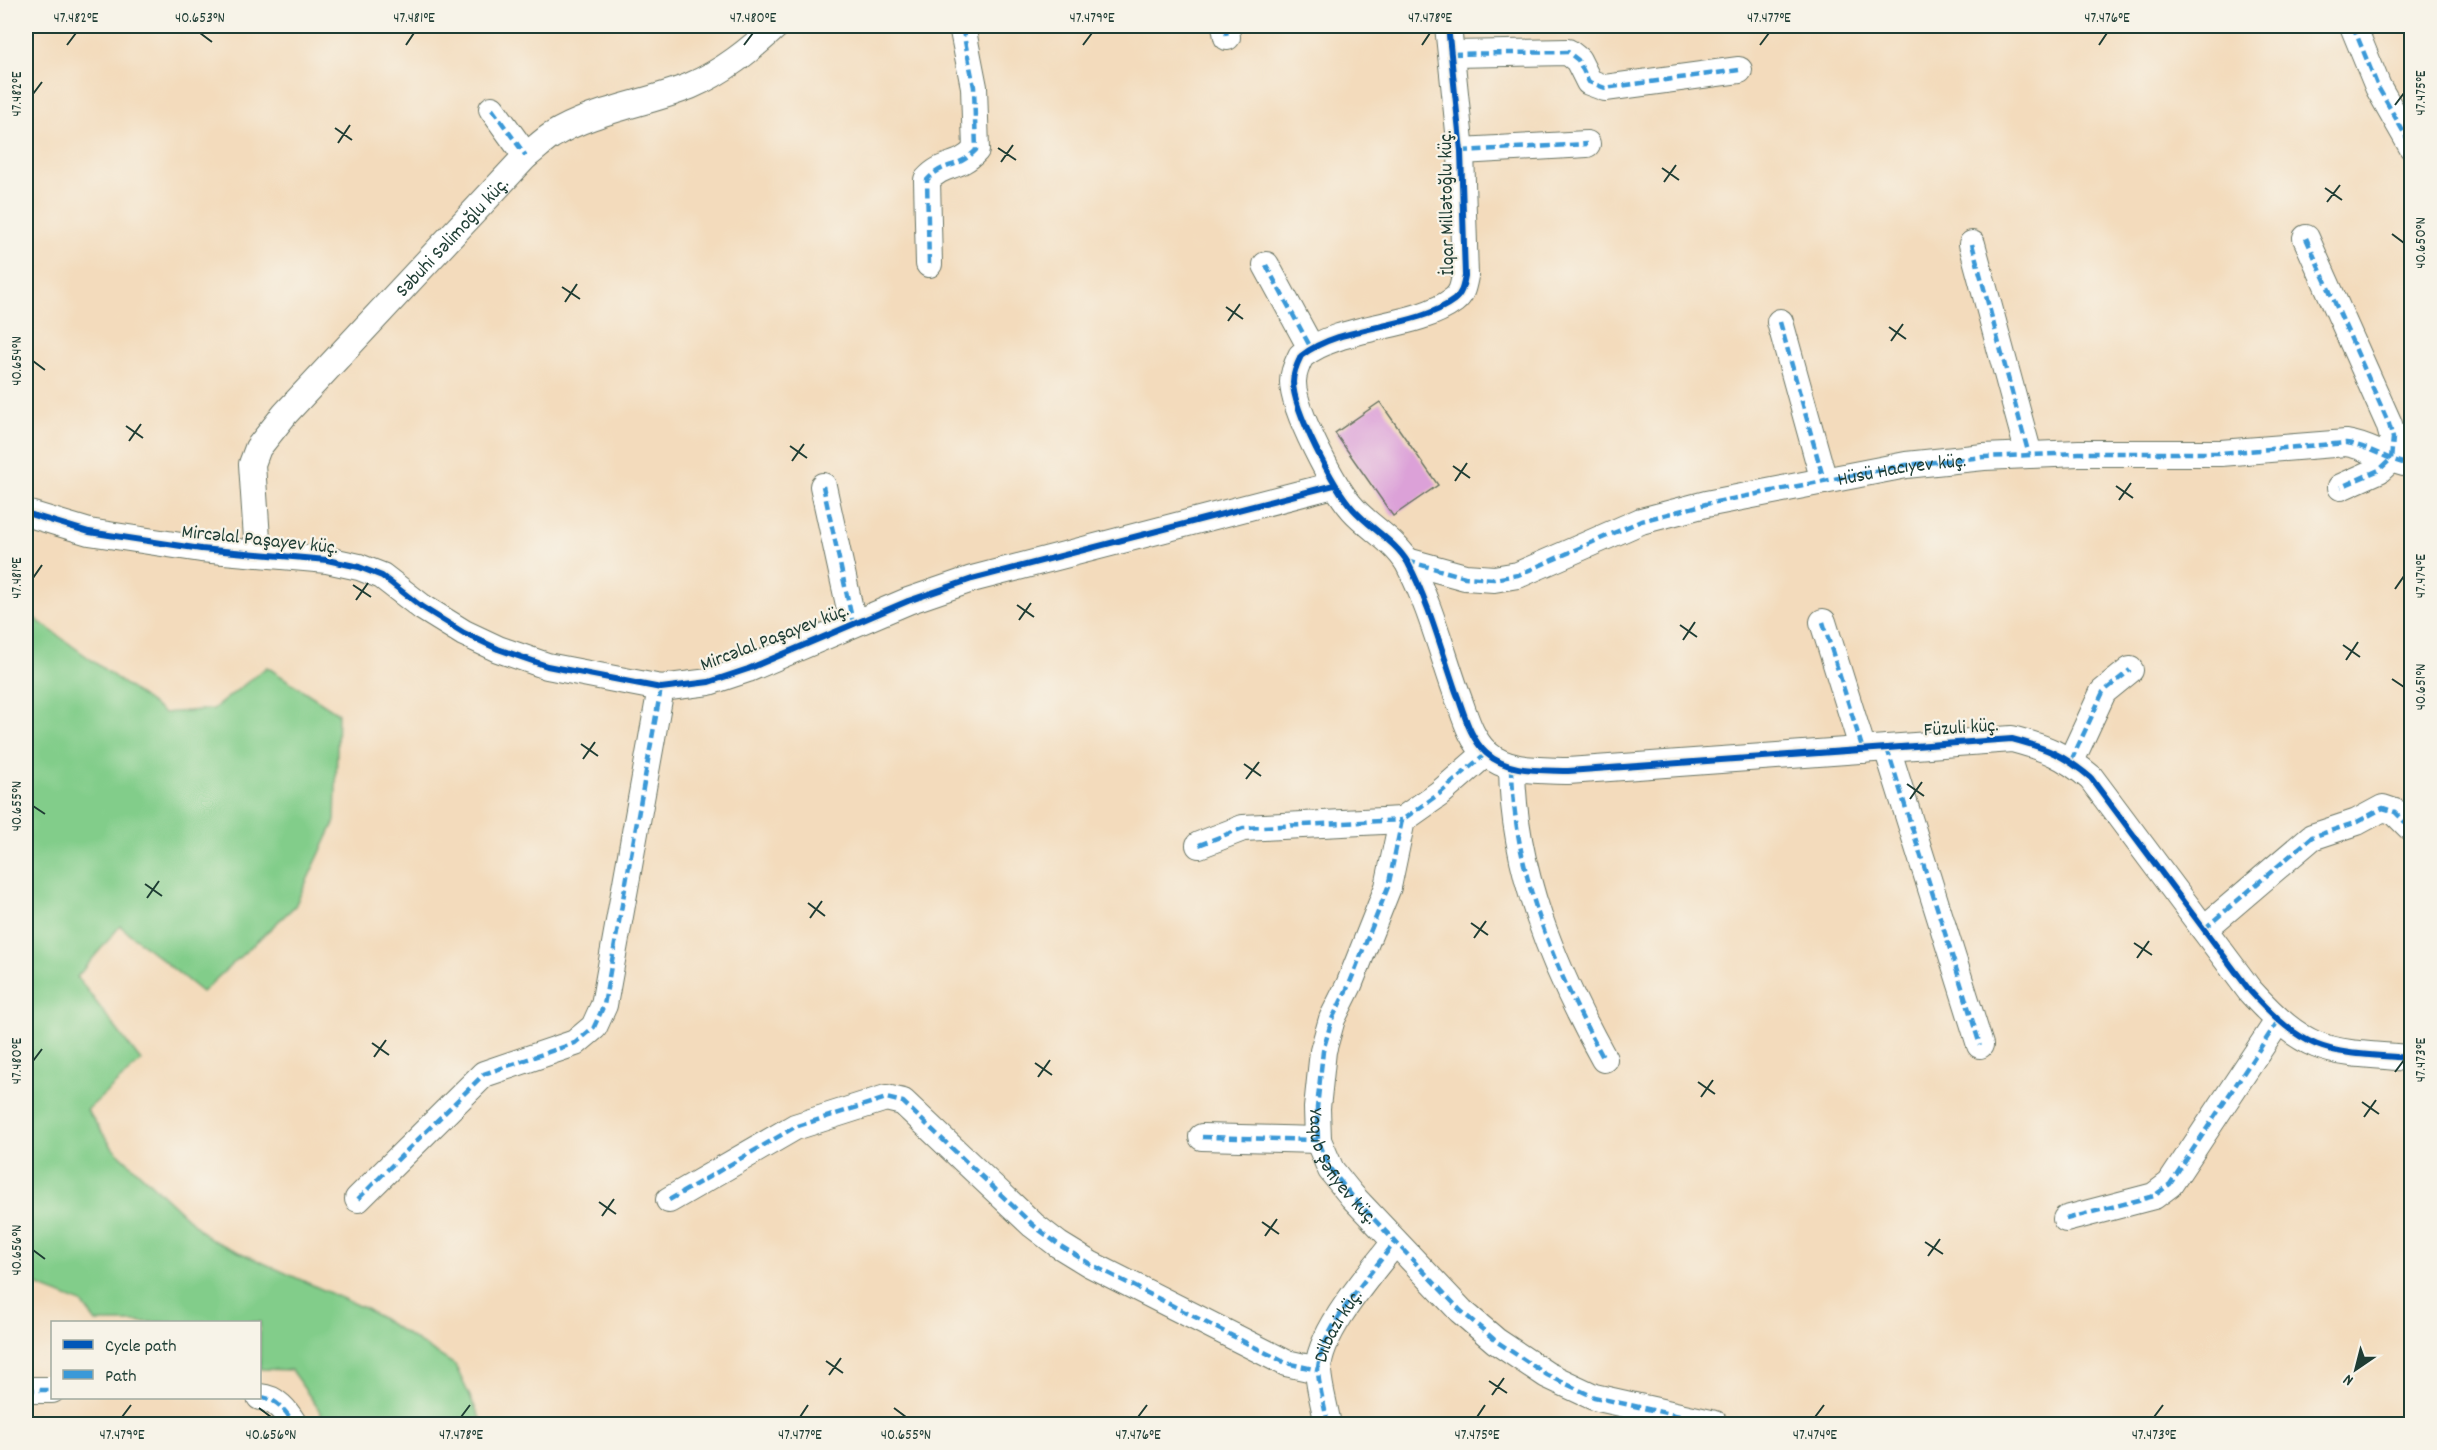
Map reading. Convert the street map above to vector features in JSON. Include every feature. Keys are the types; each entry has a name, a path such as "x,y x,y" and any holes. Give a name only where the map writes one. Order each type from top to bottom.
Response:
{"street":[{"name":"Səbuhi Səlimoğlu küç.","path":"258,554 252,464 258,448 285,414 526,156 552,136 579,123 689,86 720,71 751,50 776,26"},
{"path":"929,264 927,180 936,170 965,162 976,150 974,87 962,26"},
{"name":"İlqar Millətoğlu küç.","path":"1311,348 1322,342 1440,307 1454,300 1462,290 1465,276 1461,150 1448,26"},
{"path":"2353,26 2378,87 2412,147"},
{"path":"1452,54 1568,52 1578,60 1589,82 1605,88 1739,70"},
{"path":"492,109 526,156"},
{"path":"1461,150 1587,144"},
{"path":"2306,238 2389,424 2401,462 2341,487"},
{"path":"1972,244 2029,455"},
{"path":"1198,845 1243,828 1402,820 1439,794 1486,753 1469,729 1420,590 1407,561 1354,510 1334,485 1297,402 1293,382 1301,356 1311,348 1266,265"},
{"path":"1780,322 1824,481"},
{"name":"Hüsü Hacıyev küç.","path":"1407,561 1465,577 1494,579 1518,575 1641,521 1706,504 1906,465 2029,455 2221,453 2346,443 2363,445 2401,462"},
{"name":"Mircəlal Paşayev küç.","path":"26,513 89,531 201,549 327,560 359,567 382,576 439,617 498,649 547,666 661,688 709,682 748,669 853,623 972,579 1334,485"},
{"path":"823,486 853,623"},
{"path":"1823,622 1875,749 1980,1045"},
{"path":"2071,760 2103,692 2130,670"},
{"path":"358,1199 484,1074 575,1043 594,1027 604,1005 661,688"},
{"name":"Füzuli küç.","path":"1486,753 1512,767 1568,771 2012,739 2049,749 2071,760 2091,778 2250,991 2278,1021 2306,1042 2335,1053 2412,1058"},
{"path":"1512,767 1512,797 1525,869 1542,927 1574,1004 1604,1059"},
{"path":"2204,929 2312,837 2357,822 2383,808 2395,812 2412,829"},
{"name":"Yaqub Şəfiyev küç.","path":"1402,820 1388,887 1349,985 1332,1019 1323,1051 1317,1108 1318,1140 1331,1170 1461,1311 1496,1341 1547,1375 1594,1397 1715,1425"},
{"path":"2066,1219 2154,1196 2170,1184 2278,1021"},
{"path":"669,1200 795,1127 886,1098 903,1102 1033,1225 1059,1245 1090,1264 1286,1363 1318,1370"},
{"path":"1202,1137 1318,1140"},
{"name":"Dilbazi küç.","path":"1326,1425 1318,1370 1322,1350 1353,1295 1395,1242"},
{"path":"26,1390 51,1390"},
{"path":"261,1397 269,1397 286,1412 294,1425"}],"green space":[{"path":"26,612 164,713 213,709 267,667 338,713 335,821 295,906 202,992 120,926 77,977 141,1061 87,1110 112,1147 210,1239 368,1310 455,1365 483,1424 325,1424 318,1408 291,1370 261,1369 261,1321 95,1321 82,1303 26,1281"}],"building":[{"path":"1380,402 1438,485 1393,516 1335,433"}],"marked path":[{"path":"929,264 927,180 939,170 963,160 976,150 974,87 962,26"},
{"path":"1225,26 1227,37"},
{"path":"2353,26 2378,87 2412,147"},
{"path":"1452,54 1568,52 1578,60 1589,82 1605,88 1739,70"},
{"path":"492,109 526,156"},
{"path":"1461,151 1587,144"},
{"path":"2306,238 2389,424 2393,438 2391,459 2379,470 2341,487"},
{"path":"1972,244 2029,455"},
{"path":"1266,265 1311,348"},
{"path":"1780,322 1824,481"},
{"path":"1407,561 1465,577 1494,579 1518,575 1641,521 1706,504 1906,465 1984,457 2079,453 2221,453 2346,443 2412,465"},
{"path":"823,486 853,623"},
{"path":"1823,622 1863,750"},
{"path":"2071,761 2103,692 2130,670"},
{"path":"358,1199 484,1074 575,1043 594,1027 604,1005 661,688"},
{"path":"1887,748 1980,1045"},
{"path":"1486,753 1439,794 1402,820 1388,887 1349,985 1332,1019 1323,1051 1317,1108 1318,1140 1331,1170 1352,1196 1461,1311 1496,1341 1547,1375 1594,1397 1715,1424"},
{"path":"1512,767 1514,806 1528,881 1553,954 1604,1059"},
{"path":"2204,929 2312,837 2357,822 2383,808 2395,812 2412,829"},
{"path":"1199,845 1243,828 1402,820"},
{"path":"2066,1219 2154,1196 2170,1184 2278,1021"},
{"path":"669,1200 795,1127 886,1098 903,1102 1033,1225 1059,1245 1090,1264 1286,1363 1318,1370"},
{"path":"1202,1137 1318,1140"},
{"path":"1326,1424 1318,1371 1320,1355 1336,1321 1395,1242"},
{"path":"26,1390 51,1390"},
{"path":"261,1397 276,1403 294,1424"}],"cycle path":[{"path":"1448,26 1461,151 1465,276 1462,290 1454,300 1438,310 1318,345 1301,356 1294,372 1293,382 1307,429 1345,499 1360,516 1403,555 1408,563 1428,610 1468,724 1480,747 1495,759 1514,767 1568,771 2012,739 2035,746 2063,758 2091,778 2250,991 2288,1028 2322,1047 2360,1054 2412,1058"},
{"path":"26,513 89,532 201,549 327,560 359,567 382,576 422,607 464,633 498,649 547,666 661,688 709,682 748,669 908,601 972,579 1334,485"}]}
